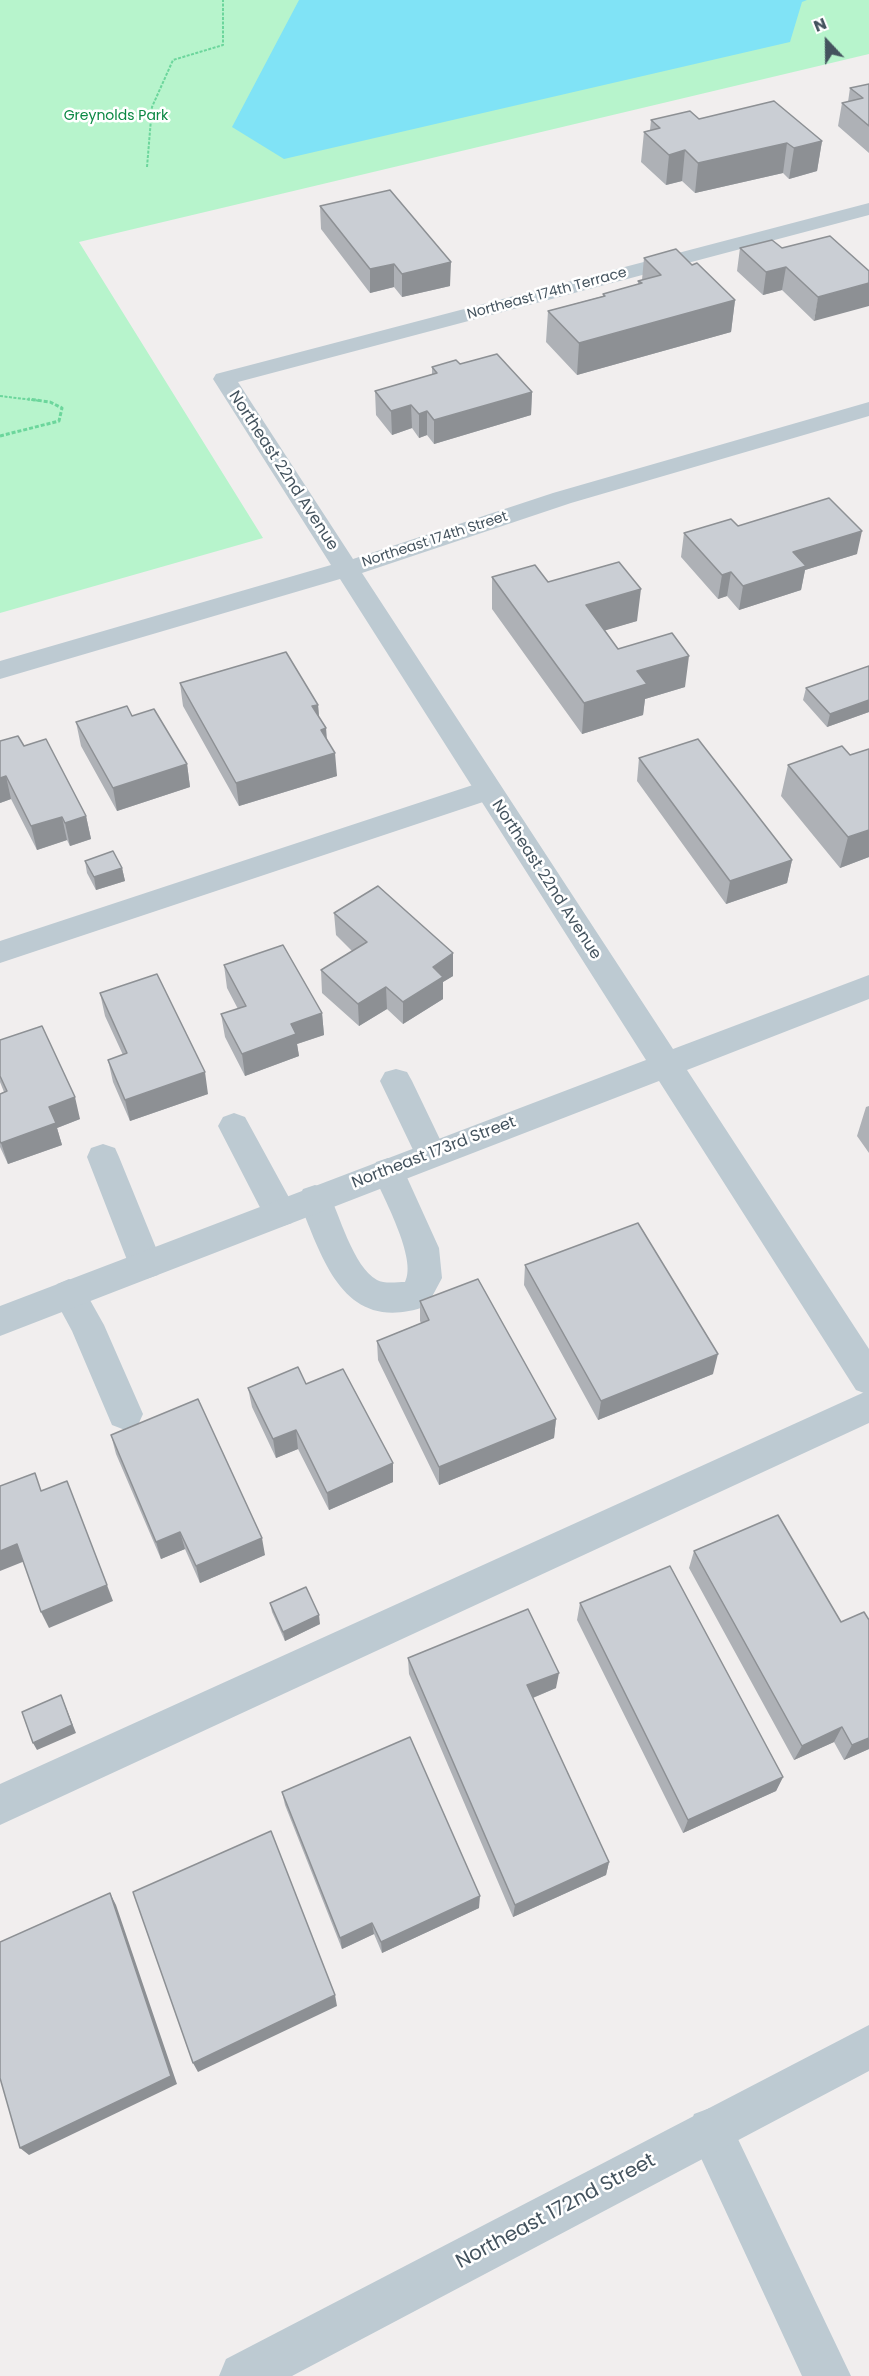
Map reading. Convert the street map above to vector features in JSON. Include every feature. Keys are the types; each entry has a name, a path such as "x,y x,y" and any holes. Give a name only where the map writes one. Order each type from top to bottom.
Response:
{"street":[{"name":"Northeast 174th Terrace","path":"224,379 869,209"},
{"name":"Northeast 22nd Avenue","path":"224,379 869,1379"},
{"name":"Northeast 174th Street","path":"0,670 347,569 562,498 869,409"},
{"path":"0,952 488,790"},
{"name":"Northeast 173rd Street","path":"0,1321 869,987"},
{"path":"396,1081 431,1154"},
{"path":"234,1126 280,1213"},
{"path":"103,1157 146,1265"},
{"path":"315,1199 348,1271 364,1290 393,1298 415,1296 425,1278 422,1248 388,1171"},
{"path":"69,1294 87,1325 125,1414"},
{"path":"0,1805 869,1406"},
{"name":"Northeast 172nd Street","path":"243,2376 869,2048"},
{"path":"710,2130 827,2376"}],"path":[{"path":"147,166 152,107 173,60 223,45 224,0"},
{"path":"0,396 50,402 62,408 59,421 0,435"}],"green space":[{"name":"Greynolds Park","path":"0,0 869,0 869,54 79,242 263,538 0,613"}],"water":[{"path":"299,0 807,0 802,2 790,42 284,159 232,127"}],"building":[{"path":"869,84 869,126 842,103 863,98 850,88"},
{"path":"774,101 822,141 794,148 787,143 698,163 685,150 669,155 644,132 660,128 651,120 690,111 699,119"},
{"path":"390,190 451,262 402,274 394,264 370,269 320,206"},
{"path":"830,236 869,271 869,283 818,297 786,267 766,272 740,248 772,240 782,248"},
{"path":"676,249 692,265 697,263 735,300 579,343 548,311 605,296 603,294 661,275 644,258"},
{"path":"497,354 532,392 434,420 427,411 419,414 411,405 391,411 375,391 437,373 432,367 456,360 460,364"},
{"path":"829,498 862,531 793,552 806,566 743,586 731,572 722,575 684,533 731,519 738,526"},
{"path":"619,562 641,589 586,605 618,649 672,633 689,656 637,671 647,684 584,703 492,577 535,565 548,582"},
{"path":"286,652 318,705 312,706 326,728 321,730 335,753 236,783 180,683"},
{"path":"869,666 869,700 830,714 806,688"},
{"path":"127,706 132,716 154,709 187,764 113,788 76,722"},
{"path":"18,736 24,746 46,739 86,816 65,823 62,817 31,826 6,776 0,778 0,741"},
{"path":"698,739 792,860 730,881 639,758"},
{"path":"842,746 850,755 869,749 869,830 848,837 788,765"},
{"path":"113,851 122,868 94,877 85,861"},
{"path":"378,886 453,953 433,967 443,977 403,1002 386,987 358,1004 321,970 367,942 334,913"},
{"path":"283,945 322,1013 291,1024 296,1034 242,1054 221,1014 246,1006 224,965"},
{"path":"157,974 205,1072 125,1100 108,1060 127,1053 100,993"},
{"path":"42,1026 75,1097 49,1107 56,1123 1,1143 0,1094 7,1091 0,1076 0,1040"},
{"path":"638,1223 718,1354 601,1401 525,1265"},
{"path":"478,1279 556,1419 439,1467 377,1341 429,1320 420,1301"},
{"path":"298,1367 306,1384 343,1369 393,1463 327,1493 296,1430 273,1439 248,1388"},
{"path":"198,1399 262,1538 196,1566 180,1532 156,1542 111,1435"},
{"path":"35,1473 41,1491 67,1481 107,1585 41,1612 17,1544 0,1551 0,1486"},
{"path":"778,1515 841,1622 864,1612 869,1620 869,1738 852,1745 842,1727 802,1746 694,1551"},
{"path":"670,1566 783,1777 688,1820 580,1603"},
{"path":"306,1587 319,1615 283,1632 270,1603"},
{"path":"528,1609 559,1673 527,1685 609,1862 515,1905 408,1658"},
{"path":"61,1695 72,1725 33,1743 22,1712"},
{"path":"410,1737 480,1896 381,1942 372,1923 340,1938 282,1792"},
{"path":"271,1831 335,1995 193,2063 133,1892"},
{"path":"110,1893 171,2076 20,2148 0,2078 0,1942"}]}
